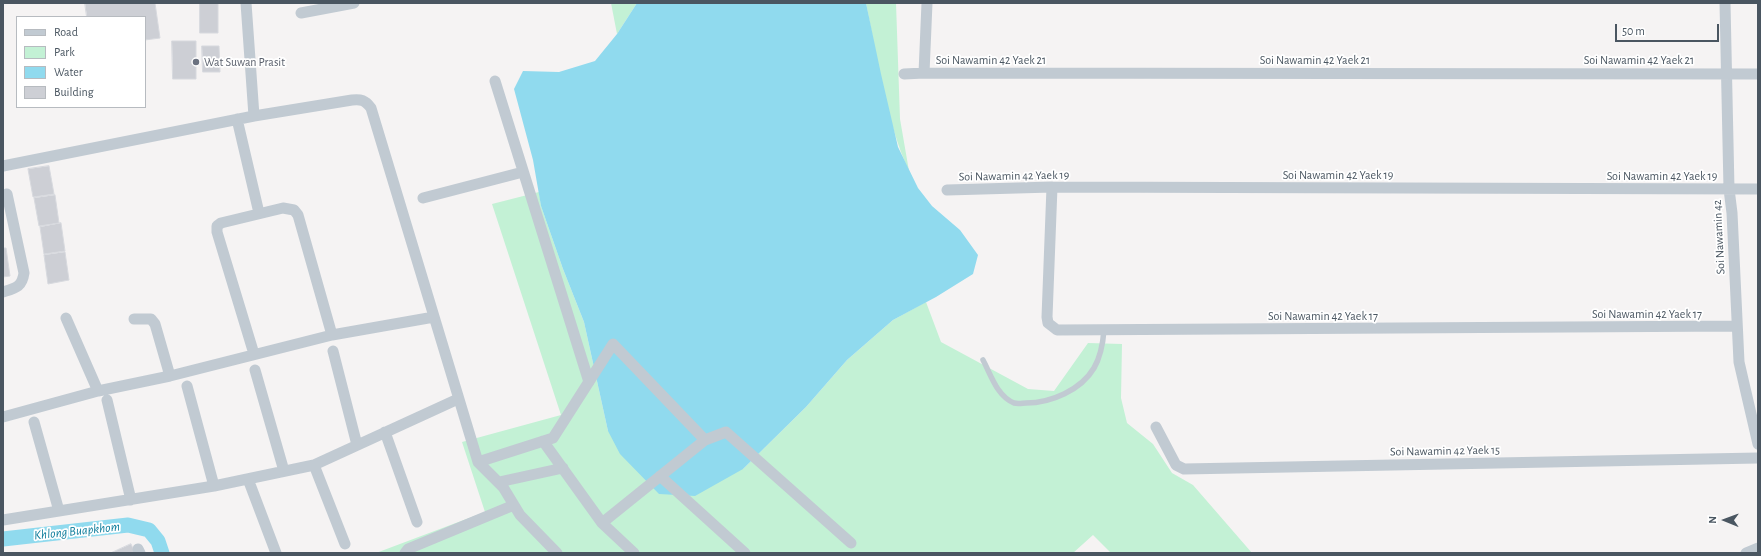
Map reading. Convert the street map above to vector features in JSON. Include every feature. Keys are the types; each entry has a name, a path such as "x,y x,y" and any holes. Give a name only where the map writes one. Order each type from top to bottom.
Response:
{"street":[{"path":"246,3 254,116"},
{"path":"301,13 354,3"},
{"path":"924,73 927,3"},
{"name":"Soi Nawamin 42","path":"1725,3 1729,190 1732,213 1739,362 1754,406 1758,444"},
{"name":"Soi Nawamin 42 Yaek 21","path":"904,74 1758,74"},
{"path":"495,81 589,382"},
{"path":"3,166 254,116 352,100 367,102 371,108 478,462 499,482 520,515 556,553"},
{"path":"237,119 259,214"},
{"path":"423,198 523,172"},
{"name":"Soi Nawamin 42 Yaek 19","path":"947,190 1052,187 1758,189"},
{"name":"Soi Nawamin 42 Yaek 17","path":"1052,187 1047,317 1048,323 1057,330 1737,326"},
{"path":"3,292 18,288 21,285 24,272 7,194"},
{"path":"254,354 217,232 217,226 221,223 289,208 294,210 298,215 332,335"},
{"path":"3,417 98,391 170,376 332,335 434,316"},
{"path":"66,318 98,391"},
{"path":"134,319 151,319 155,324 170,376"},
{"path":"478,462 553,438 613,344 705,440"},
{"path":"333,351 357,445"},
{"path":"255,370 284,471"},
{"path":"186,386 214,486"},
{"path":"3,520 214,486 314,465 458,399"},
{"path":"107,400 131,500"},
{"path":"34,422 59,511"},
{"name":"Soi Nawamin 42 Yaek 15","path":"1156,427 1176,465 1184,470 1758,458"},
{"path":"385,432 417,522"},
{"path":"602,523 705,440 726,432 851,543"},
{"path":"543,441 602,523 634,553"},
{"path":"314,465 345,544"},
{"path":"499,482 562,468"},
{"path":"660,476 746,553"},
{"path":"248,479 276,553"},
{"path":"405,553 408,549 514,505"},
{"path":"1746,553 1758,548"}],"lane":[{"path":"982,360 1000,393 1015,403 1036,403 1047,401 1074,388 1094,368 1102,348 1104,330"}],"green space":[{"path":"611,3 637,3 617,34"},
{"path":"866,3 896,3 900,119 909,171 901,152 888,110"},
{"path":"539,192 541,206 563,269 584,322 608,431 743,469 806,407 847,360 893,320 926,302 941,342 1028,389 1054,391 1088,343 1122,344 1121,398 1127,423 1153,444 1172,473 1193,485 1252,553 1111,553 1093,535 1073,553 376,553 485,512 462,442 561,415 492,204"}],"water":[{"path":"637,3 866,3 898,147 918,188 932,206 960,230 978,255 973,274 936,297 893,320 847,360 806,407 743,469 695,496 659,494 620,454 608,431 584,322 563,269 541,206 533,160 514,89 523,71 559,72 595,61 617,34"}],"building":[{"path":"85,3 155,3 160,38 146,40 146,16 87,16"},
{"path":"200,3 218,3 218,33 200,33"},
{"path":"172,41 196,41 196,79 173,79"},
{"path":"202,46 219,46 220,72 203,72"},
{"path":"49,166 54,194 33,197 28,169"},
{"path":"55,195 59,223 39,226 34,198"},
{"path":"61,223 65,251 44,254 40,227"},
{"path":"3,248 6,248 10,276 3,277"},
{"path":"65,252 69,280 48,284 44,255"},
{"path":"131,544 135,553 111,553"}],"waterway":[{"name":"Khlong Buapkhom","path":"3,539 128,525 149,530 158,541 162,553"}],"place":[{"name":"Wat Suwan Prasit","path":"196,62"}]}
